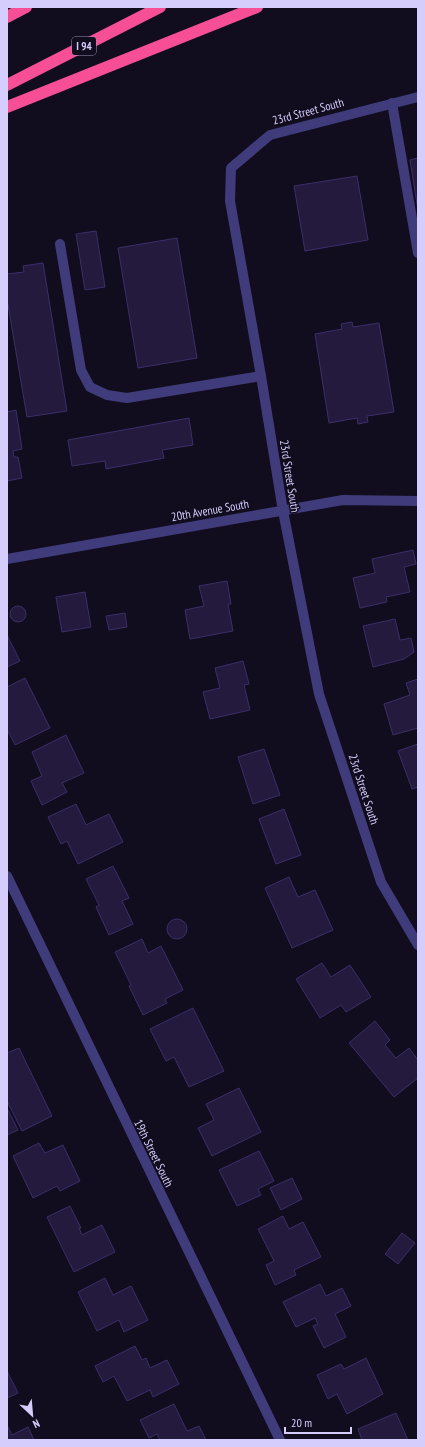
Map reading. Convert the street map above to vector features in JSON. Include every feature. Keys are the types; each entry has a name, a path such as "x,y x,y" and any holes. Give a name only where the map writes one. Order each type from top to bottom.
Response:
{"highway":[{"path":"7,17 26,7"},
{"name":"I 94","path":"7,85 160,7"},
{"path":"7,107 257,7"}],"street":[{"name":"23rd Street South","path":"418,97 270,134 231,168 230,201 283,511 319,694 381,882 418,945"},
{"path":"392,103 418,253"},
{"path":"60,244 81,370 90,387 107,395 127,398 261,376"},
{"name":"20th Avenue South","path":"7,560 343,500 418,501"},
{"name":"19th Street South","path":"7,876 280,1440"}],"building":[{"path":"418,158 418,210 410,160"},
{"path":"357,176 368,240 305,251 294,186"},
{"path":"96,231 105,287 85,290 76,234"},
{"path":"177,238 197,358 138,368 118,248"},
{"path":"43,263 67,411 27,417 7,299 7,274 24,272 23,266"},
{"path":"352,322 353,327 379,323 394,412 367,416 368,422 358,424 357,418 329,423 315,334 342,329 341,324"},
{"path":"16,410 22,449 13,451 14,457 18,457 22,478 7,481 7,412"},
{"path":"189,418 193,445 162,450 164,458 106,469 105,461 72,466 68,440"},
{"path":"413,550 416,564 404,567 410,592 386,597 387,602 360,608 353,578 375,573 372,559"},
{"path":"227,581 231,604 228,604 233,631 190,639 185,610 204,606 199,586"},
{"path":"85,592 91,627 62,632 56,597"},
{"path":"18,606 25,611 26,614 21,621 18,622 11,617 10,614 15,607"},
{"path":"125,613 127,627 109,630 106,616"},
{"path":"395,619 400,640 411,638 414,652 404,659 373,667 363,626"},
{"path":"7,635 20,661 7,667"},
{"path":"243,661 249,684 244,685 250,710 210,719 203,692 220,688 215,668"},
{"path":"25,678 50,728 15,745 7,729 7,687"},
{"path":"418,679 418,728 393,735 384,704 410,695 406,683"},
{"path":"66,735 84,773 62,783 67,792 42,805 31,781 42,776 32,752"},
{"path":"418,744 418,787 412,789 398,751"},
{"path":"264,749 280,795 253,804 238,757"},
{"path":"76,804 86,825 109,814 123,842 78,864 67,841 61,844 48,817"},
{"path":"284,809 301,855 276,864 259,819"},
{"path":"113,866 129,898 122,901 133,924 109,935 96,907 99,905 86,879"},
{"path":"289,877 298,897 315,890 333,930 292,948 265,888"},
{"path":"177,919 184,922 187,929 184,936 177,939 170,936 167,929 170,922"},
{"path":"142,939 148,953 161,946 183,990 165,999 167,1003 143,1015 129,986 131,985 115,952"},
{"path":"322,963 331,977 350,965 371,997 346,1012 341,1005 320,1018 296,979"},
{"path":"193,1008 224,1071 189,1087 174,1057 166,1061 150,1029"},
{"path":"375,1021 390,1040 385,1045 396,1058 409,1048 418,1060 418,1078 394,1097 349,1043"},
{"path":"19,1048 52,1116 22,1131 7,1101 7,1053"},
{"path":"239,1088 261,1132 212,1156 198,1128 214,1120 206,1104"},
{"path":"8,1110 18,1130 7,1135 7,1111"},
{"path":"39,1143 45,1153 63,1145 80,1181 60,1191 57,1186 33,1198 13,1156"},
{"path":"259,1151 274,1181 258,1189 261,1195 237,1206 219,1170"},
{"path":"292,1178 302,1199 281,1210 270,1188"},
{"path":"70,1206 81,1228 79,1228 82,1235 102,1225 115,1252 74,1272 47,1217"},
{"path":"283,1216 289,1229 303,1222 321,1257 294,1270 296,1275 275,1285 266,1265 274,1261 258,1229"},
{"path":"402,1233 415,1243 398,1264 385,1254"},
{"path":"105,1278 113,1295 131,1286 148,1320 124,1332 119,1320 97,1331 78,1292"},
{"path":"320,1284 326,1296 342,1288 351,1306 335,1314 346,1337 324,1348 313,1326 318,1324 315,1318 296,1327 283,1302"},
{"path":"135,1346 142,1360 146,1358 150,1368 167,1360 179,1384 153,1397 150,1390 127,1401 114,1376 103,1382 95,1366"},
{"path":"366,1358 383,1394 347,1414 337,1394 328,1399 317,1375 341,1364 344,1369"},
{"path":"7,1371 18,1393 7,1398"},
{"path":"174,1404 187,1431 199,1426 206,1440 160,1440 157,1434 149,1438 140,1420"},
{"path":"396,1413 408,1440 362,1440 358,1429"},
{"path":"7,1425 12,1435 28,1427 34,1440 7,1440"}]}
